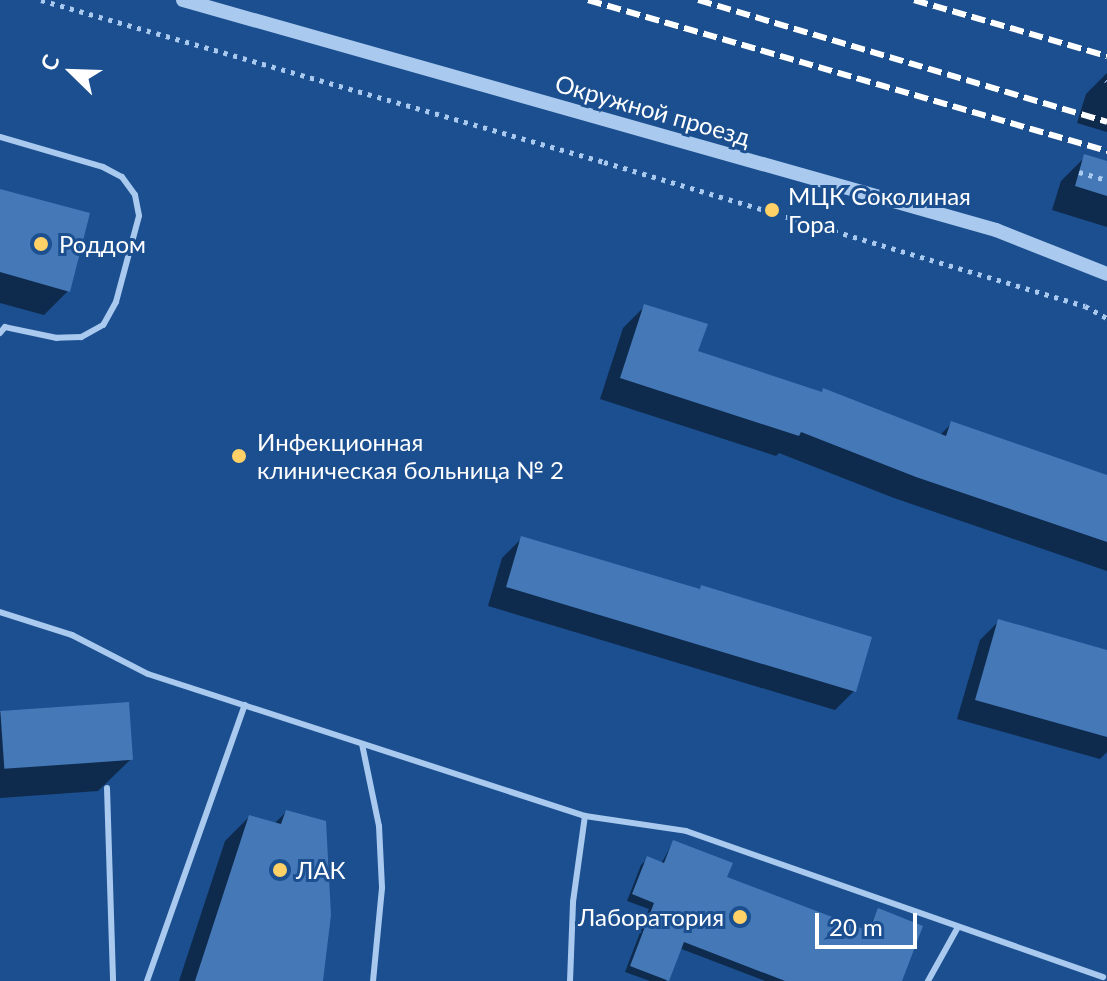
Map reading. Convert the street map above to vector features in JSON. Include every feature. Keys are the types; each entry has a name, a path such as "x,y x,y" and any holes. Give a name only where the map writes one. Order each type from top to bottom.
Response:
{"street":[{"name":"Окружной проезд","path":"183,0 996,230 1107,274"}],"lane":[{"path":"0,137 103,167 122,177 135,195 139,216 116,302 103,325 81,337 57,338 5,327 0,333"},
{"path":"0,612 72,635 148,674 585,816 686,831 1103,977"},
{"path":"147,981 245,705"},
{"path":"362,744 379,826 382,888 373,981"},
{"path":"107,788 113,981"},
{"path":"570,981 573,902 585,816"},
{"path":"928,981 958,927"}],"path":[{"path":"41,0 589,158 1085,306 1107,318"},
{"path":"1079,172 1107,180"}],"building":[{"path":"1084,154 1107,161 1107,196 1075,186"},
{"name":"Роддом","path":"0,189 90,213 70,292 0,272"},
{"path":"644,304 708,324 698,351 822,392 823,388 946,436 951,421 1107,475 1107,542 916,477 801,432 799,436 620,378"},
{"path":"521,536 700,589 701,585 872,637 856,692 506,587"},
{"path":"998,619 1107,650 1107,737 975,700"},
{"path":"129,702 133,760 4,769 0,711"},
{"name":"ЛАК","path":"286,810 326,821 331,915 323,981 195,981 249,815 281,824"},
{"name":"Лаборатория","path":"673,840 733,863 727,877 869,931 878,908 923,926 902,981 785,981 684,942 669,981 630,966 654,903 632,894 647,856 664,863"}],"railway":[{"path":"588,0 1107,151"},
{"path":"698,0 1107,122"},
{"path":"914,0 1107,56"}],"place":[{"name":"МЦК Соколиная Гора","path":"772,210"},
{"name":"Роддом","path":"41,244"},
{"name":"Инфекционная клиническая больница № 2","path":"239,456"},
{"name":"ЛАК","path":"280,870"},
{"name":"Лаборатория","path":"740,917"}]}
